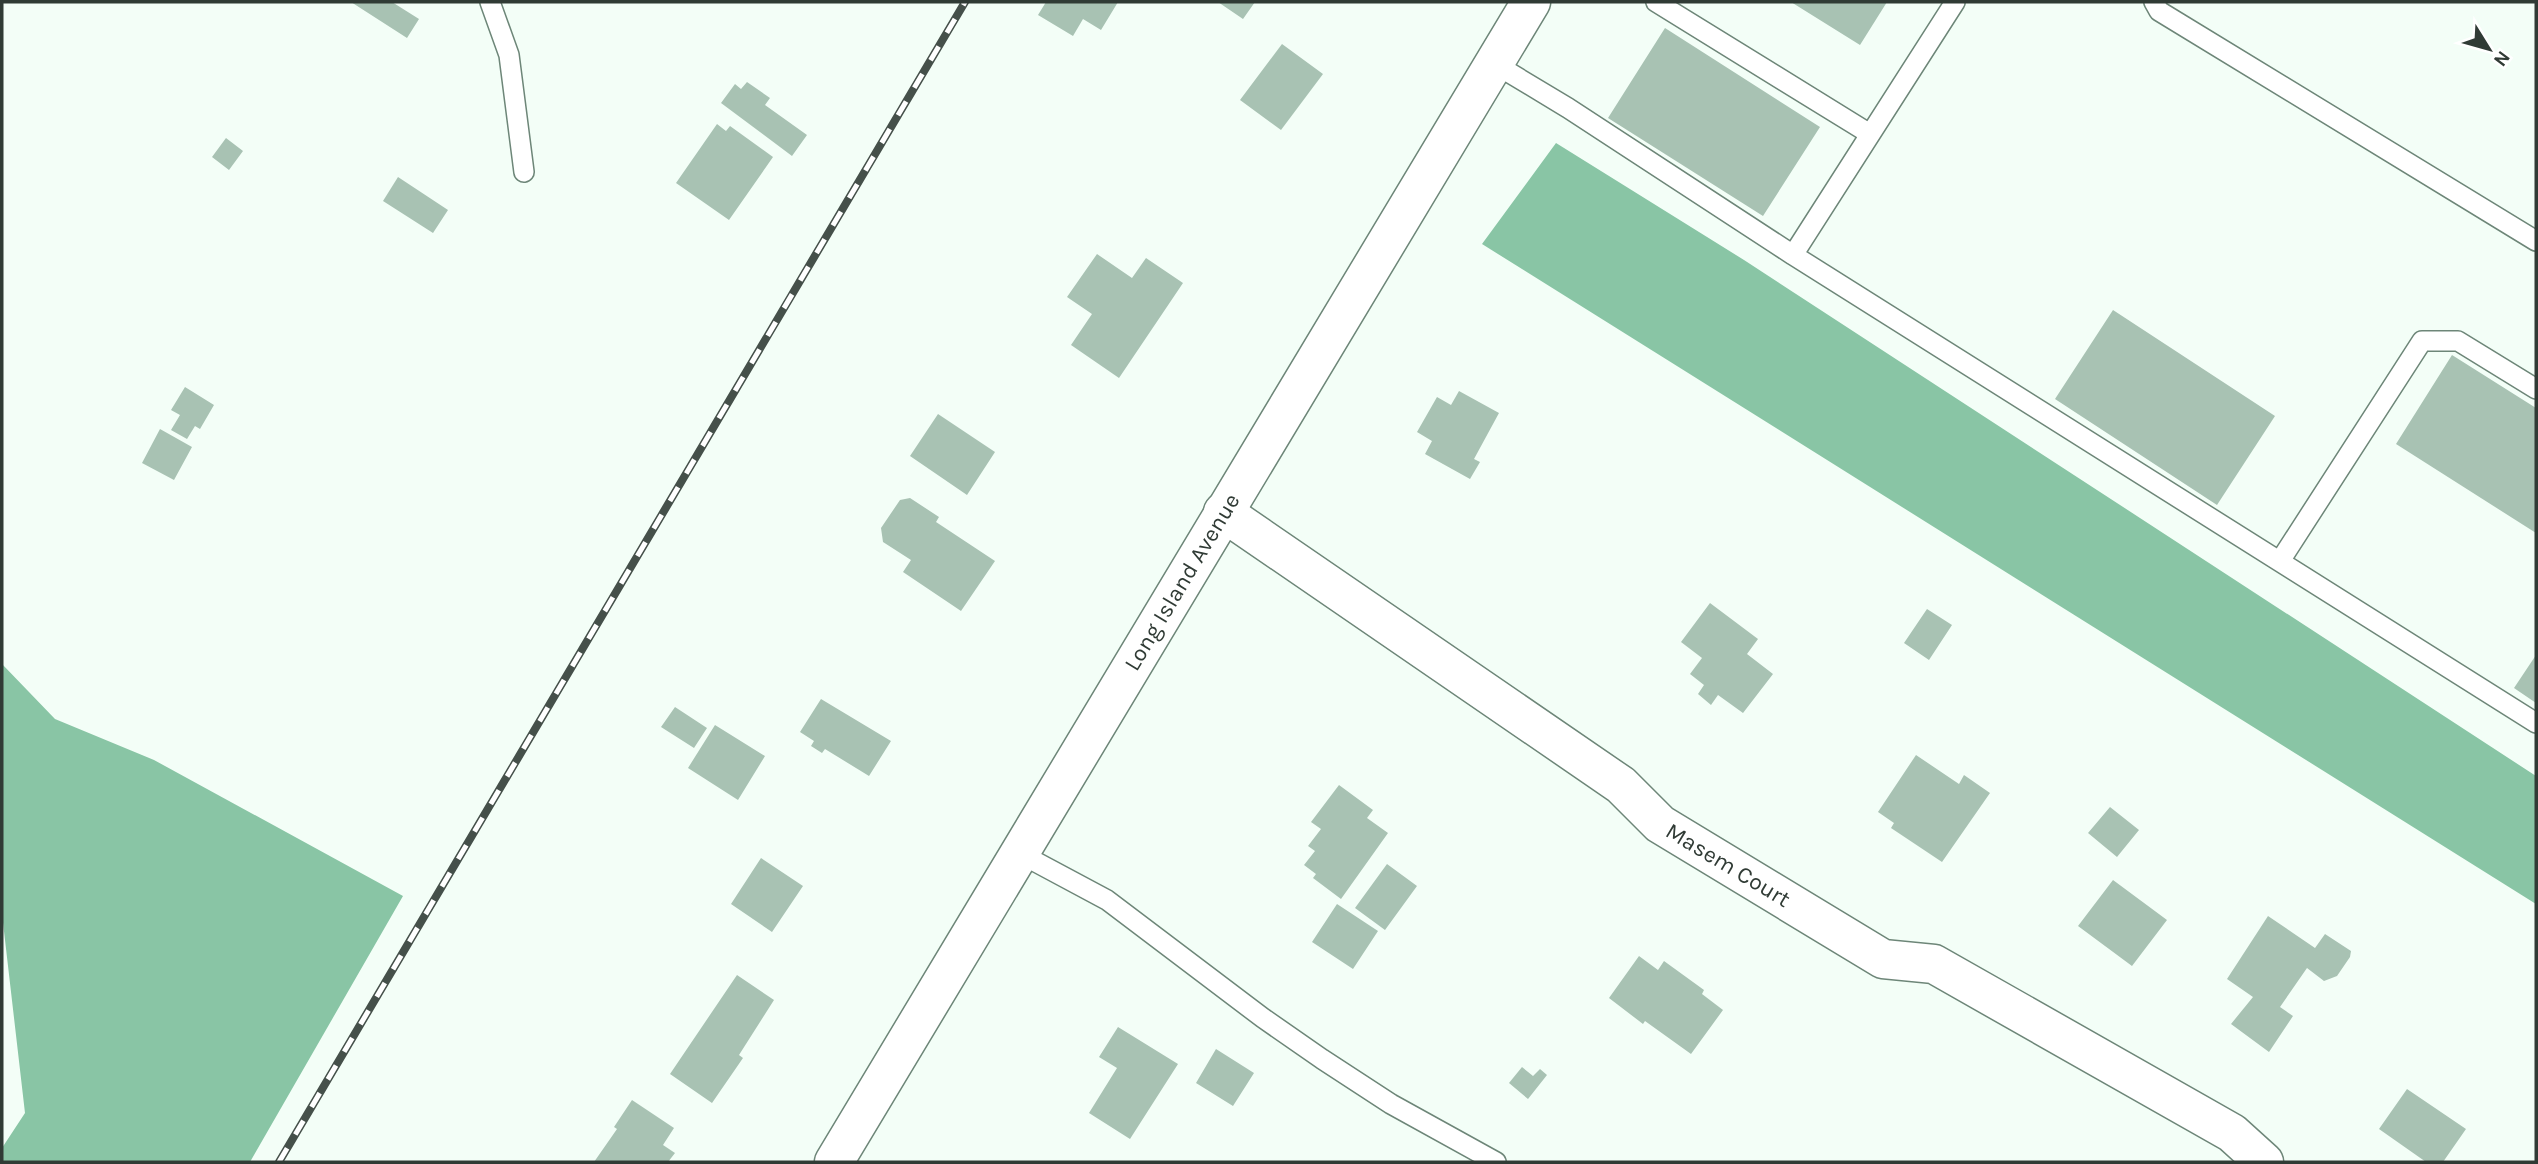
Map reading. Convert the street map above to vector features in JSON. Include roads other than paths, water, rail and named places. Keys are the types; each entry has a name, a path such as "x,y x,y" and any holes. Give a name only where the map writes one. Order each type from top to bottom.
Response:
{"street":[{"name":"Long Island Avenue","path":"834,1162 1531,2"},
{"name":"Masem Court","path":"1223,512 1620,785 1660,824 1883,959 1934,964 2232,1133 2264,1162"}],"lane":[{"path":"490,2 509,55 524,172"},
{"path":"1656,2 1870,135"},
{"path":"1793,255 1955,2"},
{"path":"2154,2 2159,11 2536,241"},
{"path":"1495,64 2536,723"},
{"path":"2280,561 2422,341 2458,341 2536,389"},
{"path":"1019,853 1107,901 1263,1018 1391,1104 1496,1162"}],"railway":[{"path":"279,1162 965,2"}]}
